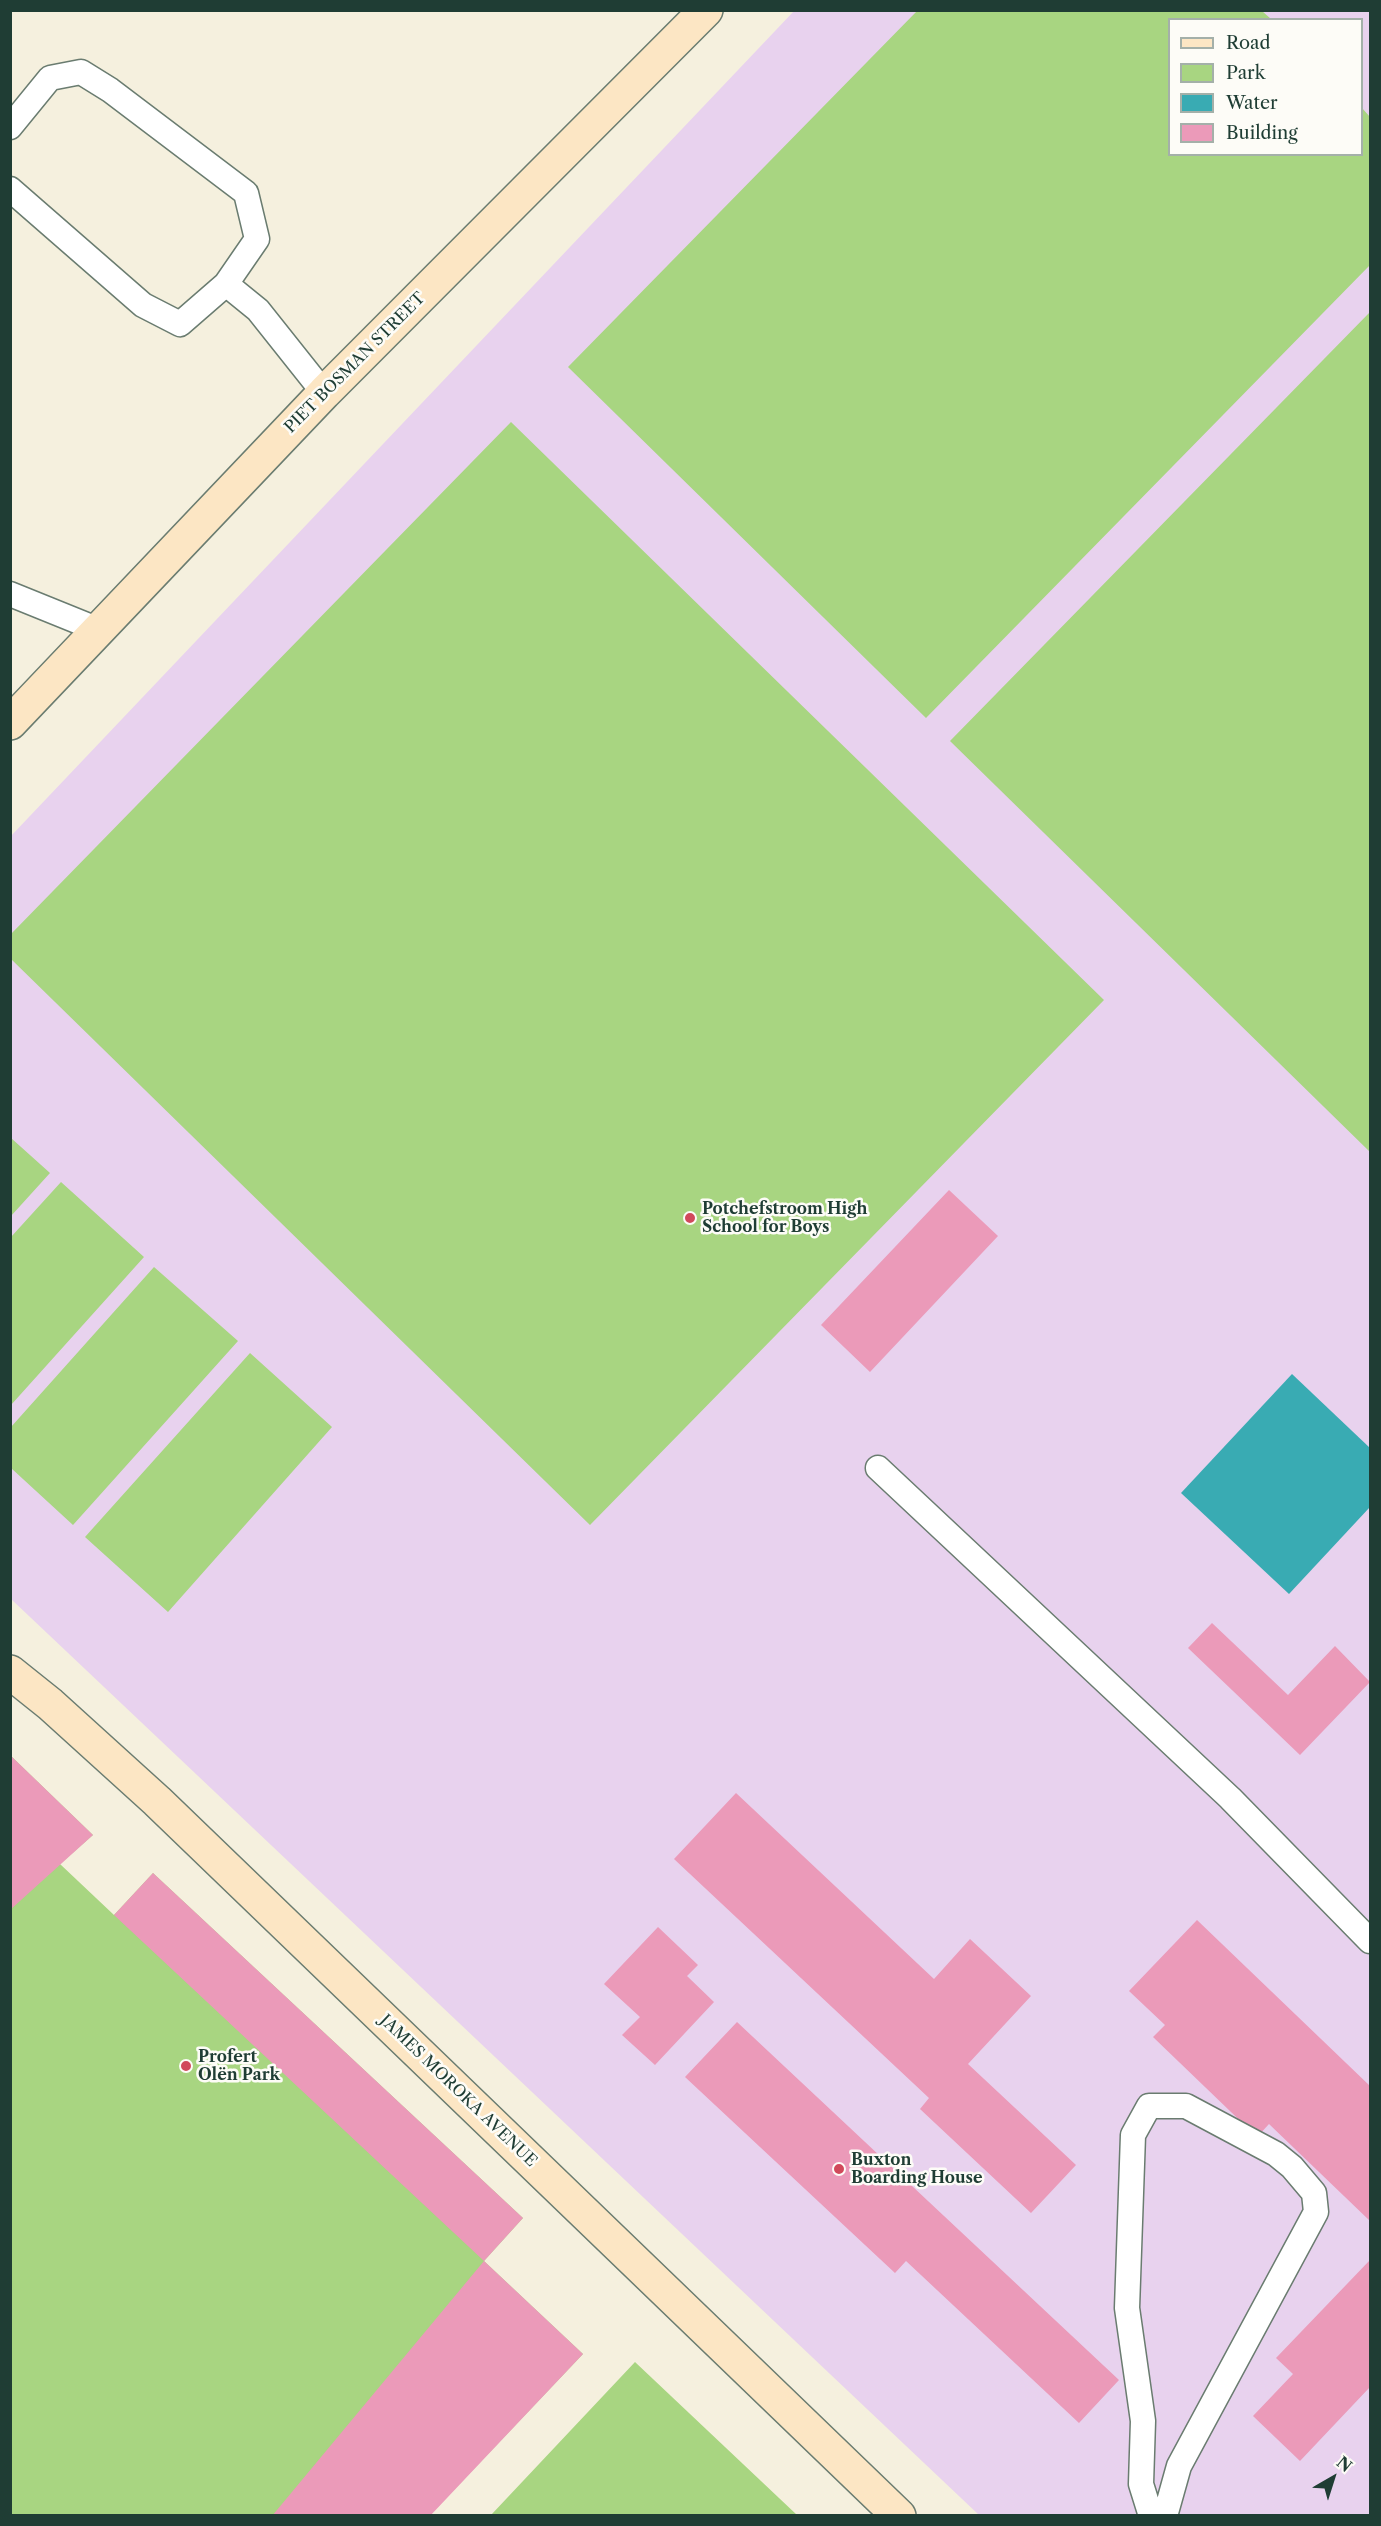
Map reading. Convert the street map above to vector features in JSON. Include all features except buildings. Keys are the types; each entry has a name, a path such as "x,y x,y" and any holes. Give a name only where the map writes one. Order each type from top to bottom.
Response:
{"street":[{"name":"PIET BOSMAN STREET","path":"10,723 324,393 706,10"},
{"name":"JAMES MOROKA AVENUE","path":"10,1672 50,1704 165,1810 899,2516"}],"lane":[{"path":"10,127 50,78 81,72 110,90 246,193 257,239 226,284 180,324 143,305 10,189"},
{"path":"226,284 258,310 324,393"},
{"path":"10,594 99,630"},
{"path":"878,1468 1230,1798 1371,1941"},
{"path":"1151,2516 1141,2484 1143,2421 1127,2308 1133,2134 1149,2106 1186,2106 1284,2161 1302,2177 1314,2193 1316,2212 1179,2466 1165,2516"}],"shaded area":[{"name":"Potchefstroom High School for Boys","path":"794,11 1370,11 1370,2515 979,2515 11,1599 10,837"}],"green space":[{"path":"917,11 1262,11 1270,18 1168,18 1168,156 1363,156 1363,109 1370,117 1370,265 926,718 568,367"},
{"path":"1370,312 1370,1152 950,741"},
{"path":"511,422 1104,1000 590,1525 11,959 11,934"},
{"path":"11,1138 50,1173 11,1216"},
{"path":"61,1182 144,1257 11,1405 11,1237"},
{"path":"154,1267 238,1341 73,1525 11,1468 11,1427"},
{"path":"250,1353 332,1427 168,1612 85,1537"},
{"name":"Profert Olën Park","path":"10,1755 93,1835 60,1864 114,1915 153,1873 523,2218 484,2261 583,2354 430,2515 11,2515"},
{"path":"635,2362 797,2515 491,2515"}],"water":[{"path":"1292,1374 1370,1448 1370,1507 1289,1594 1181,1493"}],"place":[{"name":"Potchefstroom High School for Boys","path":"690,1218"},
{"name":"Profert Olën Park","path":"186,2066"},
{"name":"Buxton Boarding House","path":"839,2169"}]}
